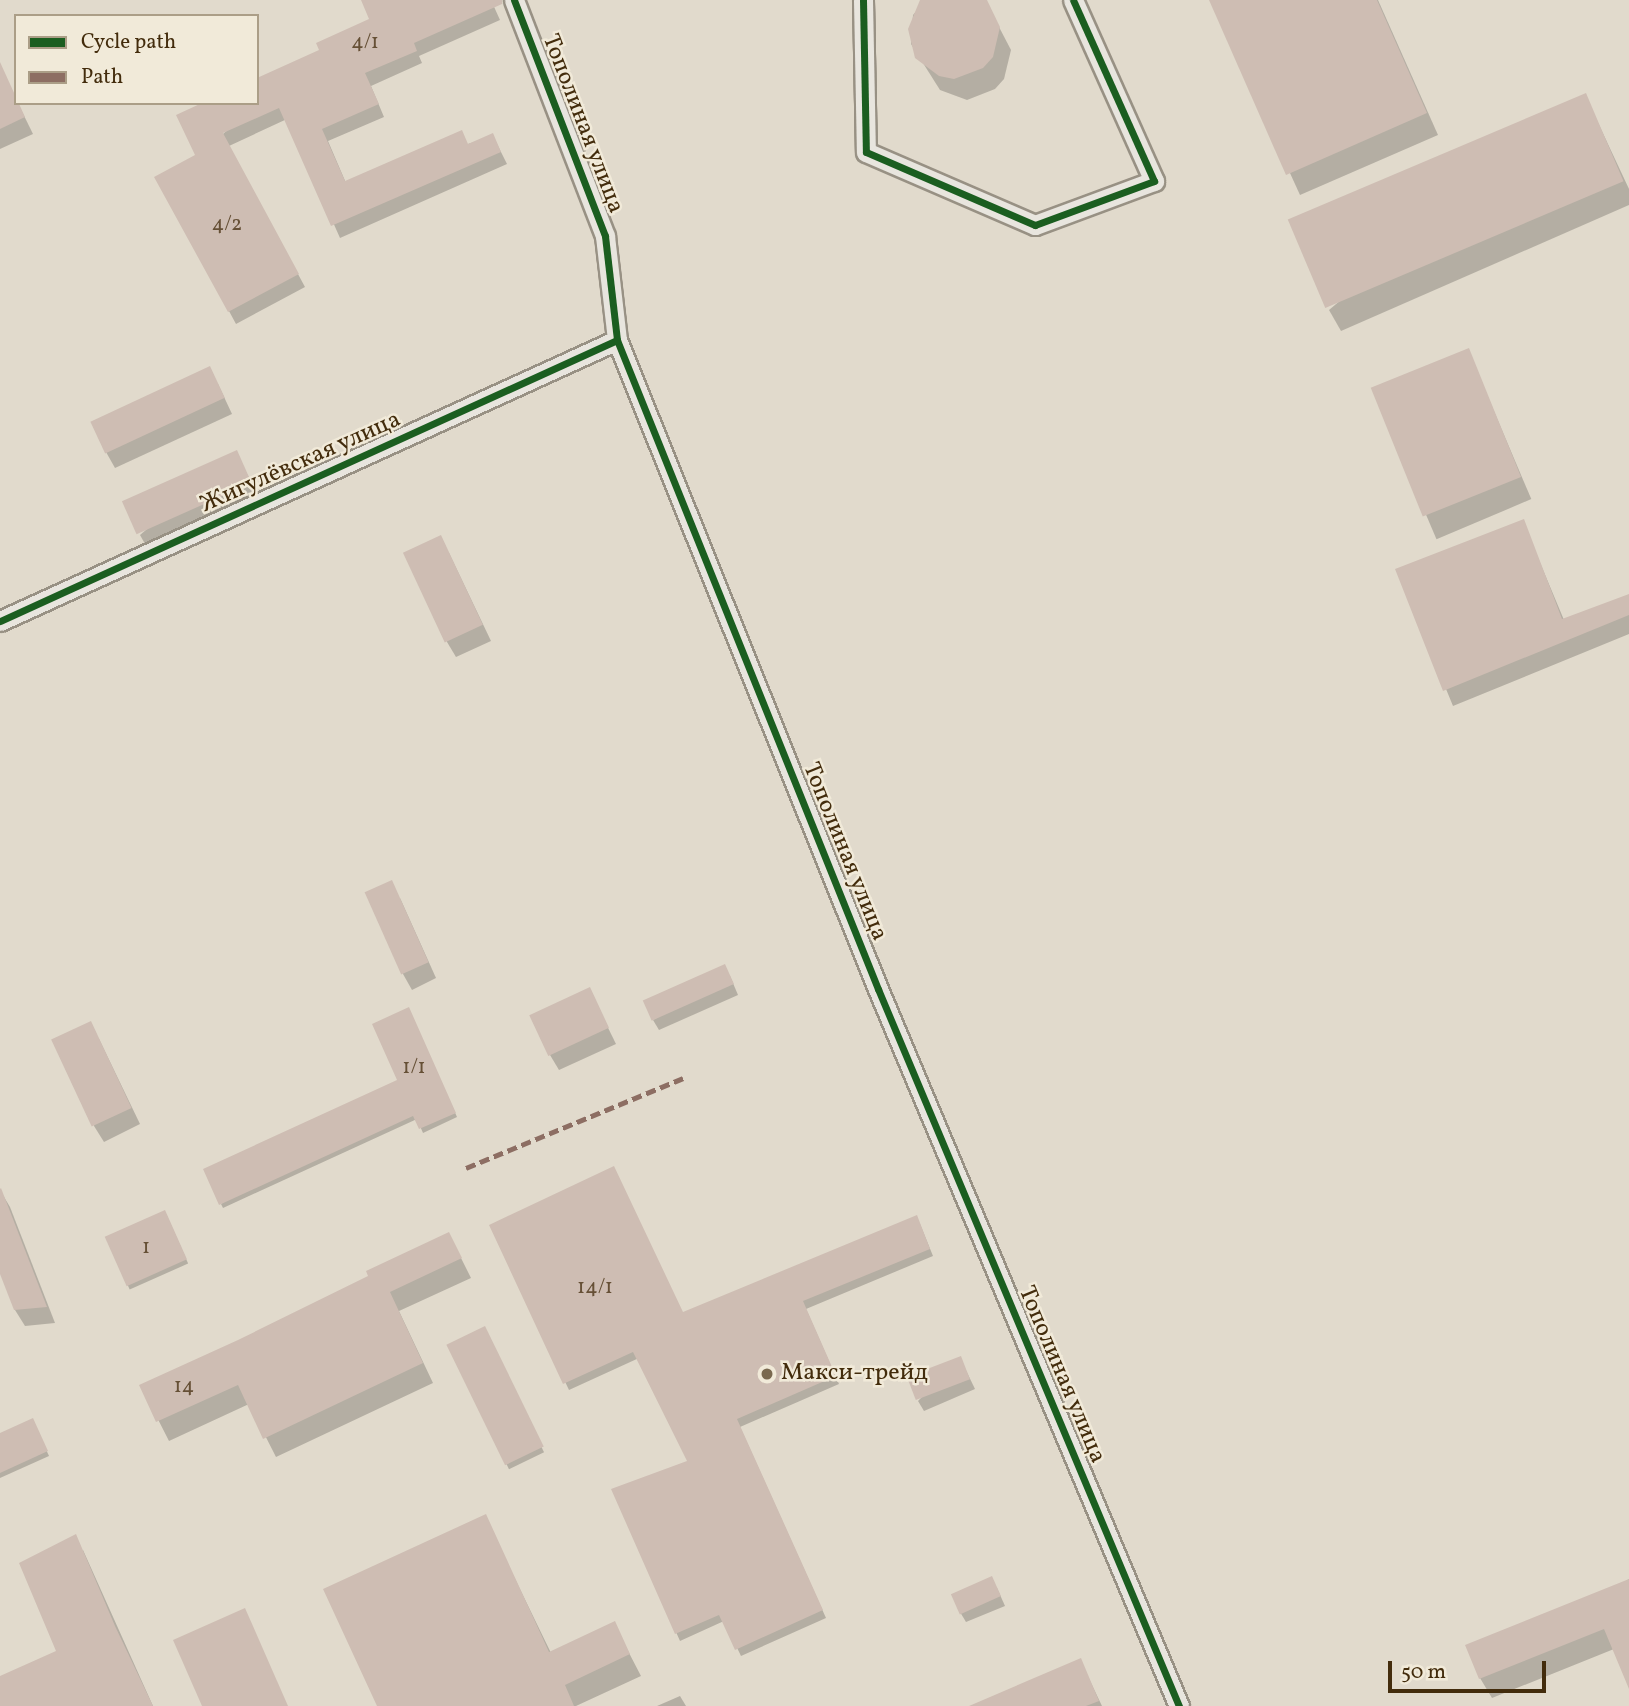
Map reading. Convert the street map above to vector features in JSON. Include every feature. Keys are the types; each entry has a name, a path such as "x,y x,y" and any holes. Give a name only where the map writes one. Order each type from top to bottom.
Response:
{"street":[{"name":"Тополиная улица","path":"514,0 605,236 617,340 878,989 1179,1706"},
{"path":"863,0 866,152 1035,225 1154,181 1073,0"},
{"name":"Жигулёвская улица","path":"0,621 617,340"}],"building":[{"path":"361,0 502,0 502,4 414,43 417,51 365,73 379,104 322,129 345,181 462,130 468,144 493,133 501,152 331,226 279,108 223,133 299,274 228,312 154,177 195,155 176,115 198,105 259,105 259,77 319,50 316,43 369,19"},
{"path":"920,0 987,0 1000,27 993,57 983,68 954,79 939,76 915,58 908,29"},
{"path":"1209,0 1377,0 1427,113 1286,175"},
{"path":"0,62 14,93 14,105 20,105 25,117 0,129"},
{"path":"1586,93 1624,181 1325,308 1288,220"},
{"path":"1469,348 1521,477 1423,517 1371,388"},
{"path":"210,366 225,398 105,454 90,422"},
{"path":"237,450 252,483 137,534 122,501"},
{"path":"1524,519 1562,619 1629,594 1629,615 1443,691 1395,569"},
{"path":"441,535 483,625 445,642 403,553"},
{"path":"392,880 429,962 401,974 365,892"},
{"path":"725,964 734,984 652,1021 643,1001"},
{"path":"590,987 609,1028 548,1056 529,1015"},
{"path":"409,1007 456,1113 419,1129 413,1116 219,1205 203,1169 397,1080 372,1024"},
{"path":"91,1021 132,1108 92,1127 51,1040"},
{"path":"614,1166 683,1312 917,1215 930,1249 803,1301 836,1376 737,1419 823,1610 735,1650 719,1615 675,1634 611,1489 687,1461 633,1352 563,1384 489,1225"},
{"path":"0,1189 47,1307 14,1310 0,1274"},
{"path":"165,1210 187,1259 127,1286 105,1237"},
{"path":"449,1232 462,1258 390,1292 423,1363 263,1439 238,1385 156,1422 139,1385 368,1276 366,1271"},
{"path":"485,1326 544,1446 505,1465 446,1345"},
{"path":"961,1356 970,1379 916,1400 907,1377"},
{"path":"33,1418 48,1451 0,1473 0,1433"},
{"path":"486,1514 549,1652 615,1621 630,1654 565,1685 574,1706 377,1706 323,1589"},
{"path":"76,1534 153,1706 0,1706 0,1676 56,1651 19,1563"},
{"path":"992,1576 1001,1596 960,1614 951,1594"},
{"path":"1629,1579 1629,1689 1604,1629 1479,1679 1465,1645"},
{"path":"245,1608 288,1706 202,1706 173,1640"},
{"path":"1081,1658 1099,1701 1086,1706 969,1706"}],"marked path":[{"path":"466,1168 683,1078"}],"cycle path":[{"path":"514,0 605,236 617,340 878,989 1179,1706"},
{"path":"863,0 866,152 1035,225 1154,181 1073,0"},
{"path":"0,621 617,340"}],"place":[{"name":"Макси-трейд","path":"767,1374"}]}
